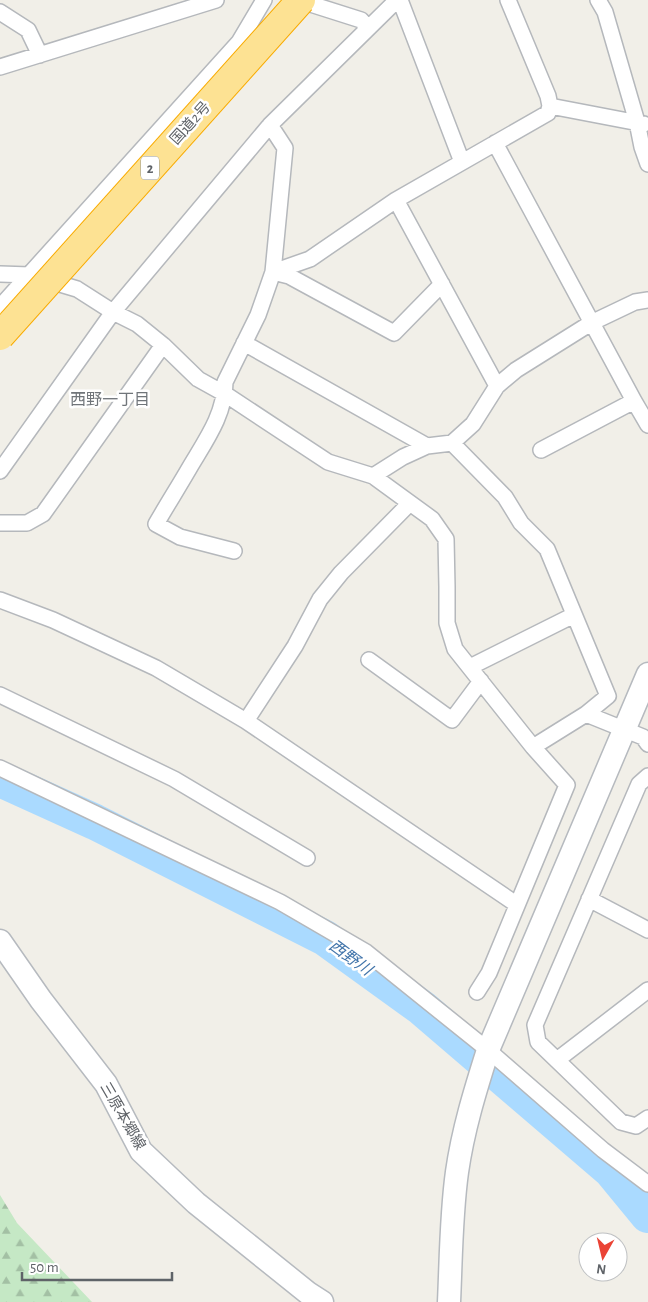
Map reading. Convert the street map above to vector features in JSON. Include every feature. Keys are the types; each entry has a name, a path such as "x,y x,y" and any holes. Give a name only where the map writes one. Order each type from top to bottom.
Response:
{"highway":[{"name":"国道2号","path":"0,336 299,0"}],"street":[{"path":"0,67 216,0"},
{"path":"0,307 30,276 239,42 264,0"},
{"path":"299,0 361,20 368,28"},
{"path":"0,472 113,312 270,125 398,0 462,162"},
{"path":"273,272 289,271 310,259 396,200 548,113 550,106 548,96 508,0"},
{"path":"598,0 605,12 642,123 642,147 648,164"},
{"path":"0,12 28,30 40,55"},
{"path":"550,106 642,123"},
{"path":"234,551 180,537 156,524 206,442 219,416 225,394 225,382 258,315 273,272 285,148 270,125"},
{"path":"495,143 648,425"},
{"path":"396,200 497,386"},
{"path":"289,271 394,333 442,284"},
{"path":"0,274 30,276 77,288 113,312 138,324 163,344 198,380 225,394 328,462 373,476 432,519 446,539 446,623 456,649 533,747 567,785 516,904 489,973 477,992"},
{"path":"373,476 403,457 428,446 452,443 473,424 497,386 516,370 591,322 635,302 648,300"},
{"path":"244,343 428,446"},
{"path":"0,523 27,523 43,514 163,344"},
{"path":"541,450 634,401"},
{"path":"452,443 505,497 521,524 547,549 608,696 586,714 533,747"},
{"path":"246,721 295,646 320,599 341,573 410,503"},
{"path":"0,600 53,620 156,668 246,721 516,904"},
{"path":"470,667 574,615"},
{"path":"369,660 452,720 481,681"},
{"path":"449,1302 452,1214 467,1117 473,1097 488,1050 648,674"},
{"path":"0,695 174,779 307,858"},
{"path":"586,714 624,731 643,737 648,744"},
{"path":"0,768 280,902 366,952 488,1050 603,1150 648,1184"},
{"path":"648,776 639,784 535,1025 538,1042 621,1122 636,1126 648,1118"},
{"path":"589,899 648,930"},
{"name":"三原本郷線","path":"0,941 41,1000 106,1084 141,1151 196,1203 312,1299"},
{"path":"557,1060 648,990"}],"green space":[{"path":"0,1195 17,1223 92,1302 0,1302"}],"waterway":[{"name":"西野川","path":"0,779 95,822 325,938 422,1008 611,1170 648,1215"}],"district":[{"name":"西野一丁目","path":"110,399"}]}
